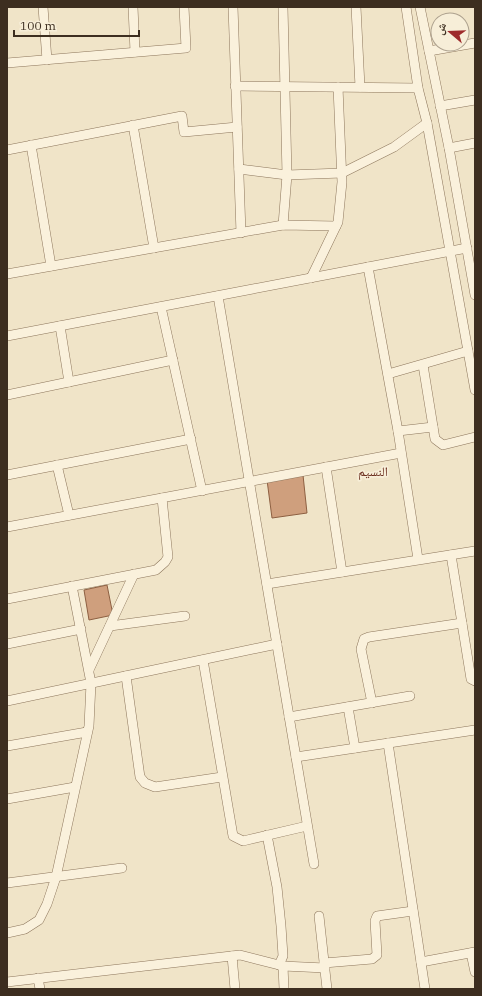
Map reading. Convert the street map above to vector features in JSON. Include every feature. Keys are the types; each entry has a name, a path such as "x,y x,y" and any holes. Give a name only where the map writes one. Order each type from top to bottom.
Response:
{"street":[{"path":"43,7 46,60"},
{"path":"133,7 135,52"},
{"path":"7,63 186,48 184,7"},
{"path":"232,7 241,233"},
{"path":"283,7 287,174 283,225"},
{"path":"356,7 360,87"},
{"path":"406,7 418,88 427,123 468,351 473,367 475,390"},
{"path":"420,7 449,148 475,295"},
{"path":"429,51 475,43"},
{"path":"236,86 418,88"},
{"path":"311,278 338,222 342,173 338,87"},
{"path":"440,106 475,100"},
{"path":"7,150 182,116 184,132 237,127"},
{"path":"238,169 287,174 342,173 394,147 427,123"},
{"path":"133,125 154,248"},
{"path":"449,148 475,143"},
{"path":"31,145 51,266"},
{"path":"7,274 283,225 336,226"},
{"path":"7,336 467,248"},
{"path":"368,267 398,431 418,559"},
{"path":"218,296 314,864"},
{"path":"161,307 202,491"},
{"path":"60,326 69,382"},
{"path":"388,374 468,351"},
{"path":"7,395 173,360"},
{"path":"423,365 435,439 443,445 475,437"},
{"path":"398,431 433,427"},
{"path":"7,475 191,439"},
{"path":"7,527 401,453"},
{"path":"57,465 69,516"},
{"path":"326,467 342,572"},
{"path":"7,599 156,570 168,557 162,498"},
{"path":"267,584 475,551"},
{"path":"451,555 471,679 475,681"},
{"path":"89,670 134,574"},
{"path":"7,933 24,929 39,920 47,904 56,877 87,732 91,683 72,586"},
{"path":"110,626 186,616"},
{"path":"372,703 361,649 364,639 462,622"},
{"path":"7,644 81,629"},
{"path":"7,701 277,644"},
{"path":"203,660 233,836 244,841 307,826"},
{"path":"126,676 140,776 145,783 155,787 222,777"},
{"path":"289,717 410,696"},
{"path":"348,707 355,748"},
{"path":"296,757 475,730"},
{"path":"7,746 87,732"},
{"path":"388,743 425,989"},
{"path":"7,799 75,787"},
{"path":"267,835 277,888 281,926 283,956 281,965 284,989"},
{"path":"7,883 122,868"},
{"path":"7,982 240,955 281,965 324,965 372,959 377,955 375,921 377,916 413,911"},
{"path":"319,916 327,989"},
{"path":"421,962 473,953 475,972"},
{"path":"232,956 235,989"},
{"path":"38,978 40,989"}],"building":[{"path":"303,475 307,513 272,518 267,480"},
{"path":"107,585 113,615 89,620 84,590"}],"district":[{"name":"النسيم","path":"373,471"}]}
